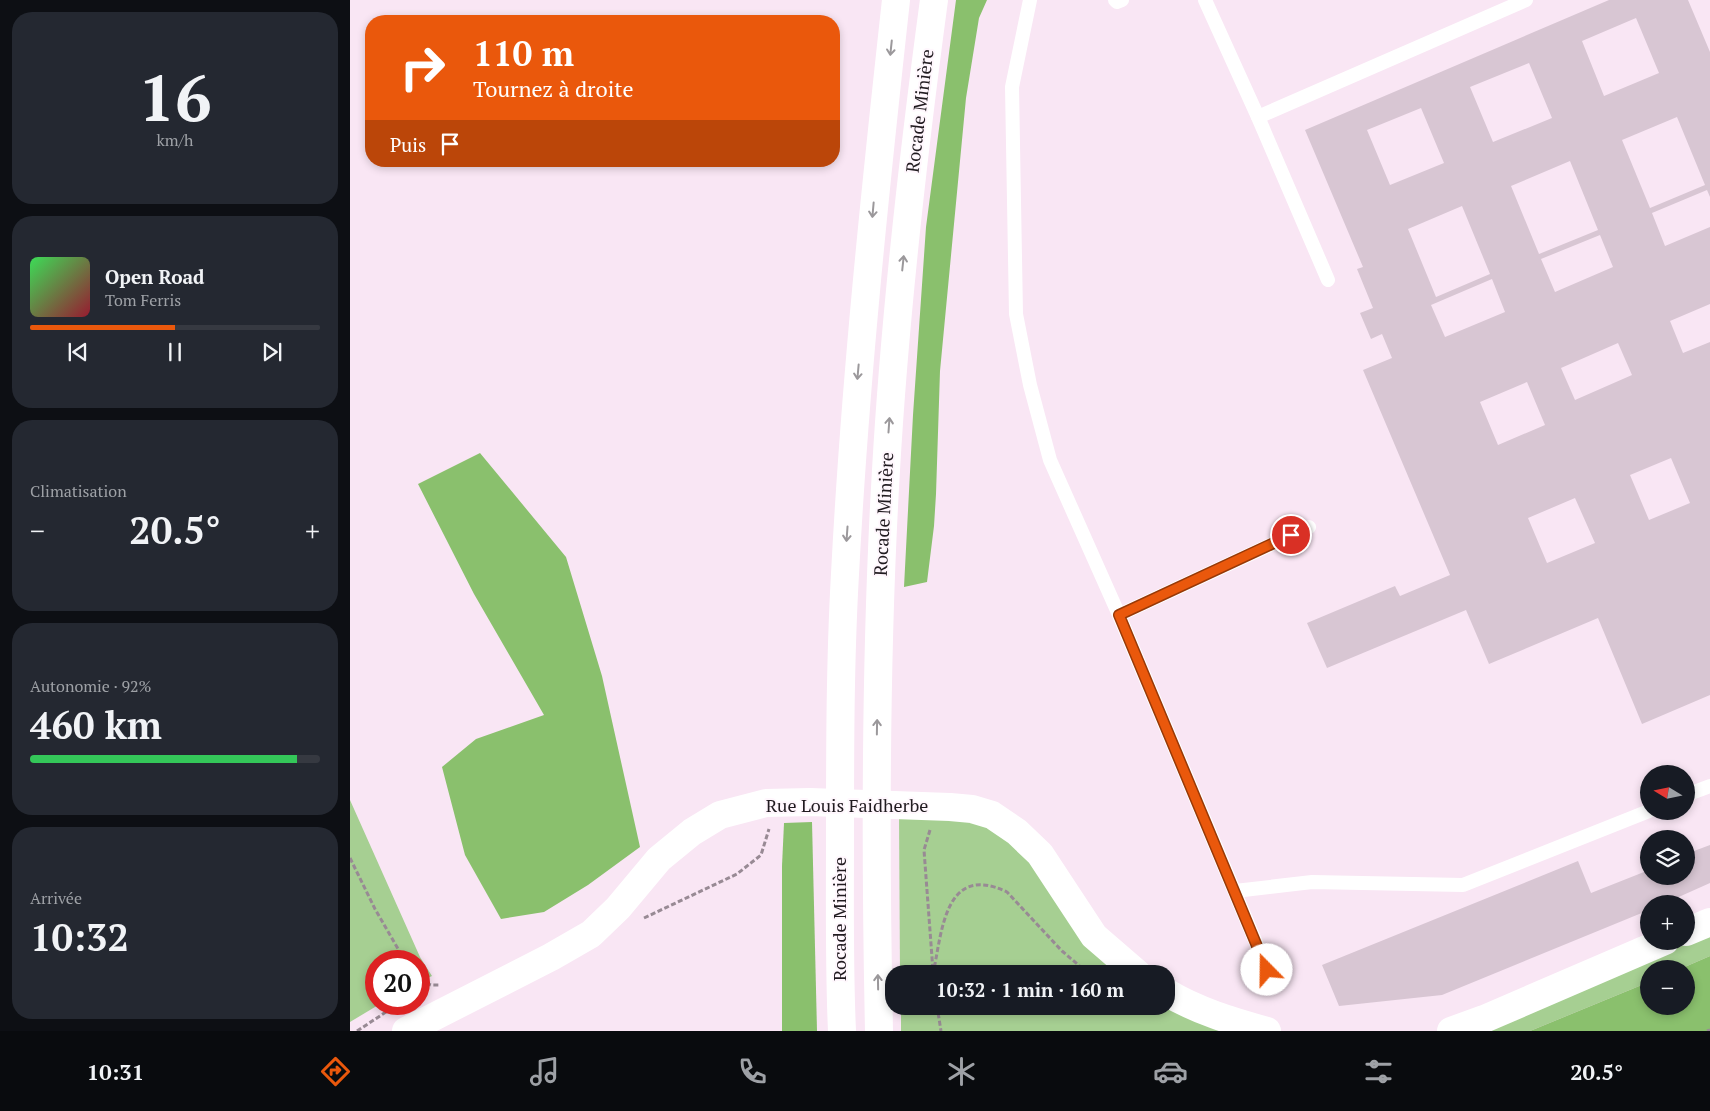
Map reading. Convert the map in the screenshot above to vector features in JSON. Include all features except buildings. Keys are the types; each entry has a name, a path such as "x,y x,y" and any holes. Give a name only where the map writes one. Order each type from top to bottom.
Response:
{"main road":[{"name":"Rocade Minière","path":"842,1031 840,974 840,778 845,575 857,389 875,182 896,0"},
{"name":"Rocade Minière","path":"879,1031 876,776 878,653 886,470 895,346 919,115 934,0"},
{"name":"Rue Louis Faidherbe","path":"400,1019 551,957 591,934 618,908 660,860 692,832 720,815 773,802 950,807 972,809 992,815 1017,832 1040,854 1094,936 1128,965"},
{"path":"1695,928 1710,922"},
{"path":"1451,1031 1484,1019 1644,950"},
{"path":"1175,997 1232,1021 1267,1031"}],"lane":[{"path":"1030,0 1012,87 1016,314 1030,385 1050,460 1119,615 1274,986"},
{"path":"1115,0 1117,2 1122,0"},
{"path":"1205,0 1328,280"},
{"path":"1258,117 1526,0"},
{"path":"1119,615 1309,527"},
{"path":"1695,792 1710,786"},
{"path":"1235,891 1312,882 1463,885 1640,815"}],"path":[{"path":"639,921 737,874 758,858 762,854 769,831 773,802"},
{"path":"932,824 924,850 932,965"},
{"path":"350,858 374,909 398,950"},
{"path":"935,965 944,920 952,901 958,893 976,885 995,886 1007,892 1062,951 1078,965"},
{"path":"938,1015 941,1031"},
{"path":"357,1031 400,1019"}],"green space":[{"path":"956,0 987,0 979,18 966,98 940,371 936,494 927,582 904,587 913,415 926,227"},
{"path":"480,453 566,557 602,676 640,847 588,885 544,912 501,919 465,855 442,767 476,739 544,715 474,594 418,484"},
{"path":"350,800 417,950 365,950 365,1013 350,1022"},
{"path":"899,814 962,817 995,830 1024,850 1118,965 900,965"},
{"path":"812,822 817,1031 782,1031 782,866 784,823"},
{"path":"1710,934 1710,956 1695,962 1695,960 1648,960 1672,950 1695,950 1695,940"},
{"path":"1710,956 1710,1031 1530,1031 1640,986 1640,1015 1695,1015 1695,962"},
{"path":"1640,963 1640,986 1530,1031 1489,1031"},
{"path":"1175,1010 1221,1031 901,1031 901,1015 1175,1015"}],"route":[{"path":"1267,970 1119,615 1291,535"}]}
